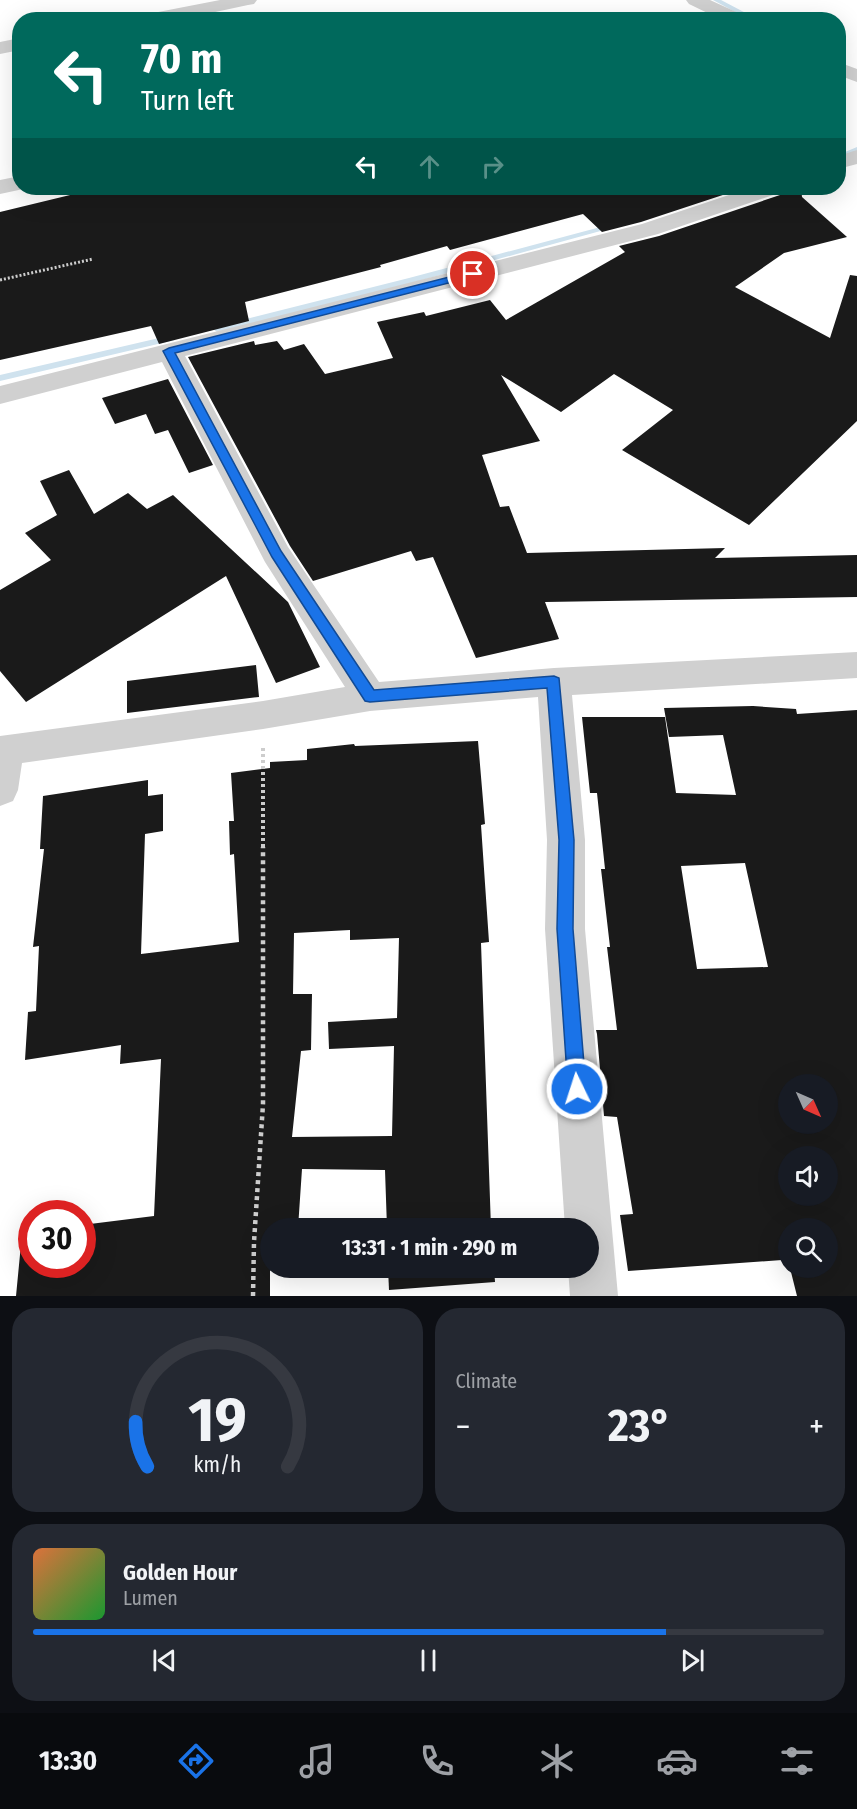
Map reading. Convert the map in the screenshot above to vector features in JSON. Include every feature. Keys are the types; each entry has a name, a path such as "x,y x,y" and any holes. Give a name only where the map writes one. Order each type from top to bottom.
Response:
{"street":[{"path":"188,12 248,0"},
{"path":"695,0 721,12"},
{"path":"0,395 650,229 750,195"},
{"path":"169,351 276,554 370,697"},
{"path":"0,790 3,751 263,715 370,697 554,682 857,665"},
{"path":"554,682 566,840 565,929 587,1218"},
{"path":"592,1278 594,1296"}],"path":[{"path":"0,280 93,259"},
{"path":"254,1296 254,1242 263,1104 263,715"}],"building":[{"path":"70,195 723,195 641,222 602,232 583,214 450,250 447,246 380,265 381,267 245,302 249,321 159,344 151,326 0,360 0,212"},
{"path":"780,195 802,195 847,237 784,253 735,287 830,338 850,275 857,276 857,421 749,525 622,450 673,410 614,374 561,412 501,375 540,441 482,455 500,507 509,506 527,553 725,548 715,558 857,555 857,597 545,602 559,639 476,658 433,557 416,561 411,551 313,581 290,546 188,357 254,341 255,345 277,341 284,350 304,344 325,374 393,358 377,322 424,312 426,316 490,300 506,320 625,252 619,246 659,236"},
{"path":"168,379 213,465 189,473 168,430 155,434 146,414 115,424 102,398"},
{"path":"69,470 94,514 128,493 147,509 173,495 288,602 320,667 276,683 226,576 26,702 0,671 0,590 51,560 25,533 57,515 40,481"},
{"path":"256,665 259,697 127,713 127,681"},
{"path":"753,706 796,709 797,714 857,710 857,1296 797,1296 792,1278 838,1278 838,1218 778,1218 778,1260 628,1271 620,1215 633,1214 617,1117 604,1116 596,1030 617,1030 607,947 610,947 601,869 605,869 597,793 590,793 582,717 665,717 676,793 736,795 723,735 669,737 664,708","holes":["745,863 768,967 697,969 681,866"]},
{"path":"478,741 485,824 481,825 489,942 481,943 491,1218 387,1218 385,1170 302,1169 299,1218 260,1218 260,1278 270,1278 270,1296 16,1296 18,1275 18,1278 96,1278 96,1223 154,1216 161,1059 120,1064 121,1045 25,1060 28,1012 36,1011 39,946 33,947 44,849 40,849 43,796 148,780 148,796 163,794 163,831 145,834 141,954 239,942 234,854 230,855 229,821 234,821 231,773 270,768 270,762 307,760 307,749 354,744 355,746","holes":["350,930 350,940 399,938 397,1018 328,1022 329,1049 394,1046 392,1136 292,1137 301,1051 311,1050 312,994 293,994 294,933"]},
{"path":"388,1278 495,1278 495,1282 389,1290"}],"waterway":[{"path":"716,0 740,12"},
{"path":"846,154 857,149"},
{"path":"217,329 611,227"},
{"path":"0,378 172,338"}],"route":[{"path":"473,274 169,351 276,554 370,697 554,682 566,840 565,929 577,1089"}]}
